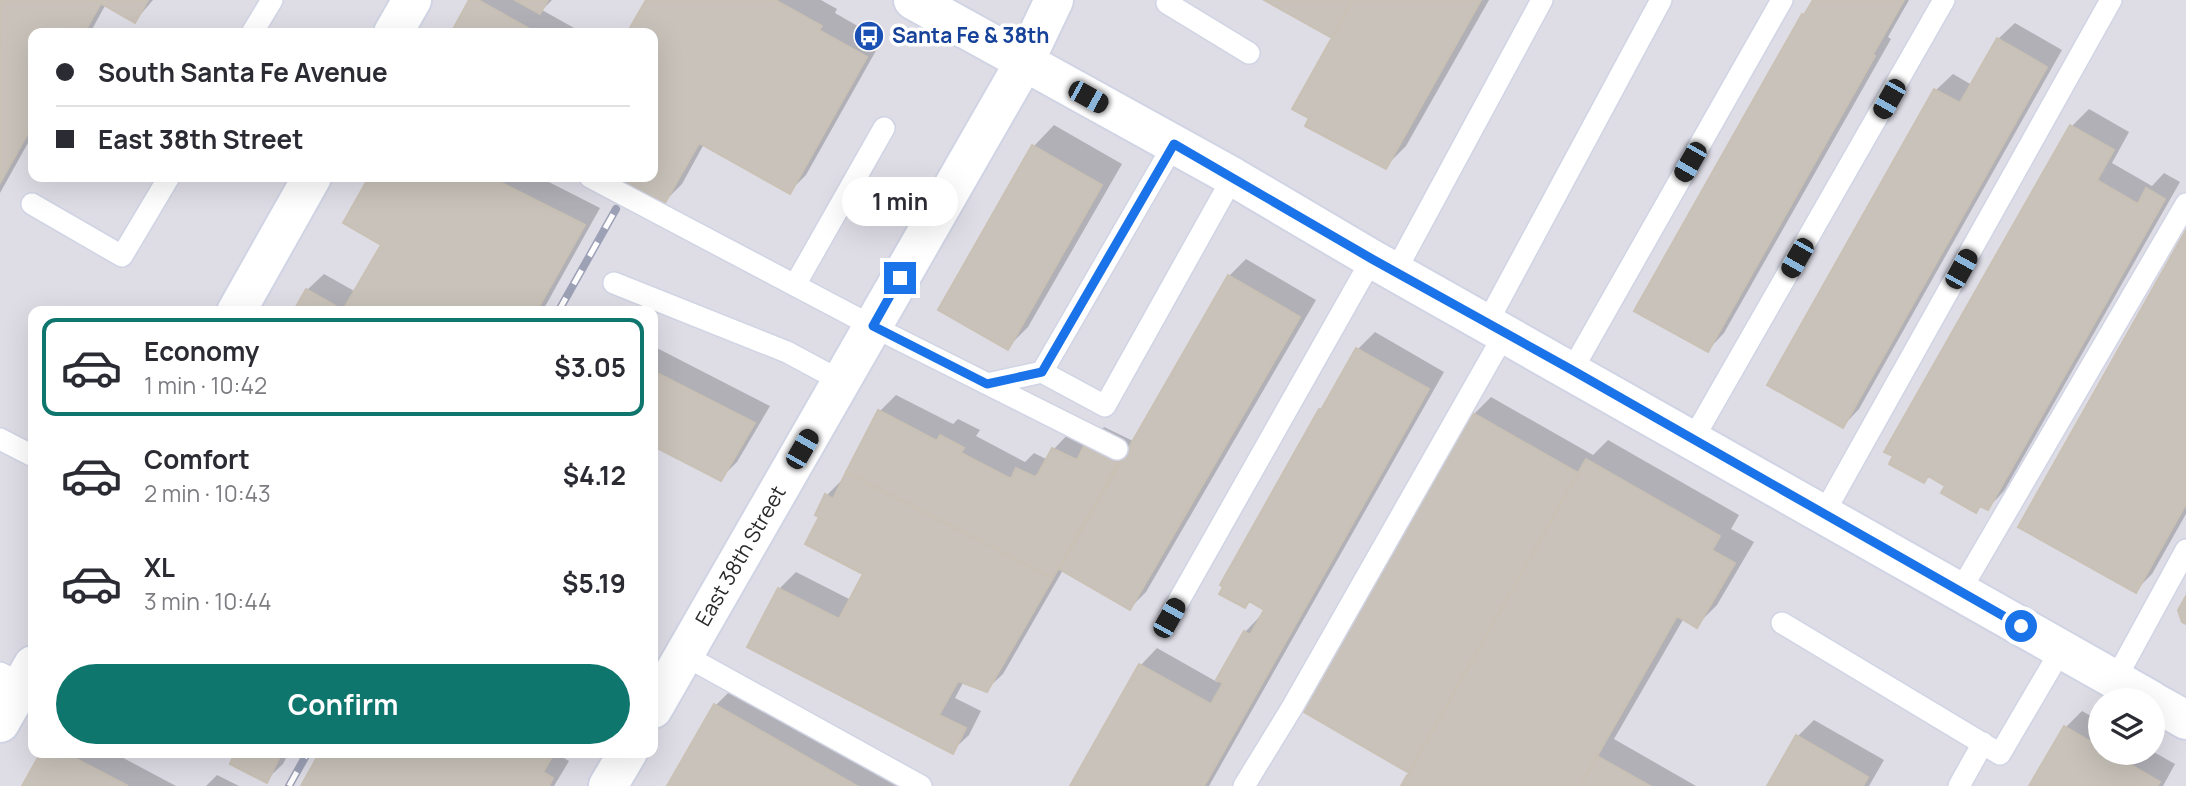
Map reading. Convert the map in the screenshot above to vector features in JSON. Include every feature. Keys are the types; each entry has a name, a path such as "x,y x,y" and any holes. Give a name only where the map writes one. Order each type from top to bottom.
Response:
{"main road":[{"path":"396,28 412,0"},
{"path":"913,0 1233,177 1383,265 2130,688"},
{"name":"East 38th Street","path":"658,700 1025,61 1054,0"},
{"path":"239,306 309,182"},
{"path":"0,723 18,674"},
{"path":"2165,708 2186,720"},
{"path":"608,786 624,758"}],"lane":[{"path":"256,28 272,0"},
{"path":"1168,0 1167,3 1249,53"},
{"path":"1169,618 1542,0"},
{"path":"1244,786 1285,719 1496,328 1661,0"},
{"path":"1572,370 1782,0"},
{"path":"1693,439 1944,0"},
{"path":"1824,513 2110,0"},
{"path":"794,285 884,128"},
{"path":"1042,372 1174,144"},
{"path":"987,384 1042,372 1105,406 1233,177"},
{"path":"32,204 122,256 166,182"},
{"path":"599,182 873,326 1116,449"},
{"path":"1960,591 2186,204"},
{"path":"614,283 787,352 841,381"},
{"path":"0,439 28,453"},
{"path":"2115,680 2186,550"},
{"path":"1782,622 2000,754 2061,650"},
{"path":"684,654 921,786"},
{"path":"1959,786 1983,743"}],"shaded area":[{"path":"0,0 2186,0 2186,786 0,786"}],"building":[{"path":"0,0 95,0 101,3 87,28 28,28 28,133 0,183"},
{"path":"95,0 148,0 135,23"},
{"path":"469,0 478,0 528,28 454,28"},
{"path":"515,0 548,0 540,14"},
{"path":"646,0 775,0 822,26 819,30 867,57 790,194 699,143 665,203 625,182 658,182 658,28 630,28"},
{"path":"1264,0 1353,0 1332,38"},
{"path":"1353,0 1481,0 1386,169 1305,126 1309,118 1292,109"},
{"path":"1813,0 1904,0 1708,352 1634,311 1802,14 1804,15"},
{"path":"1997,38 2047,67 1843,428 1767,385 1934,89 1960,103"},
{"path":"2070,125 2114,150 2097,180 2138,204 2146,188 2165,199 1988,510 1980,506 1976,513 1941,493 1945,486 1928,476 1924,483 1889,464 1893,456 1884,452"},
{"path":"1032,145 1102,185 1008,350 938,310"},
{"path":"366,182 500,182 585,225 539,306 345,306 381,245 343,223"},
{"path":"2186,230 2186,504 2136,593 2018,527"},
{"path":"1228,275 1300,317 1130,610 1059,569"},
{"path":"306,289 336,306 296,306"},
{"path":"1356,348 1429,389 1204,786 1070,786 1139,664 1211,704 1223,683 1216,680 1244,631 1250,635 1264,610 1249,601 1245,608 1219,594 1223,587 1220,585"},
{"path":"658,374 755,423 721,481 658,449"},
{"path":"878,410 937,441 940,435 964,448 961,453 1011,479 1016,468 1035,477 1052,448 1077,460 1086,442 1120,460 1053,578 846,472"},
{"path":"1473,413 1578,473 1409,773 1302,711"},
{"path":"1586,459 1720,536 1712,550 1735,563 1697,628 1677,616 1580,786 1401,786"},
{"path":"846,472 1053,578 987,692 958,681 939,715 966,728 953,754 747,647 778,588 839,619 863,574 805,544 819,517 815,515 825,494 833,499"},
{"path":"2186,596 2186,624 2182,622 2178,610"},
{"path":"714,704 857,786 667,786"},
{"path":"2064,726 2088,740 2088,765 2131,765 2160,782 2157,786 2029,786"},
{"path":"1796,735 1868,777 1863,786 1767,786"},
{"path":"1597,756 1650,786 1580,786"},
{"path":"38,758 74,758 128,786 22,786"},
{"path":"232,758 279,758 267,783 230,764"},
{"path":"317,758 551,758 543,772 553,778 549,786 301,786"}],"railway":[{"path":"561,306 616,209"},
{"path":"289,786 305,758"}],"place":[{"name":"Santa Fe & 38th","path":"869,36"}],"route":[{"path":"900,278 873,326 987,384 1042,372 1174,144 2021,626"}]}
